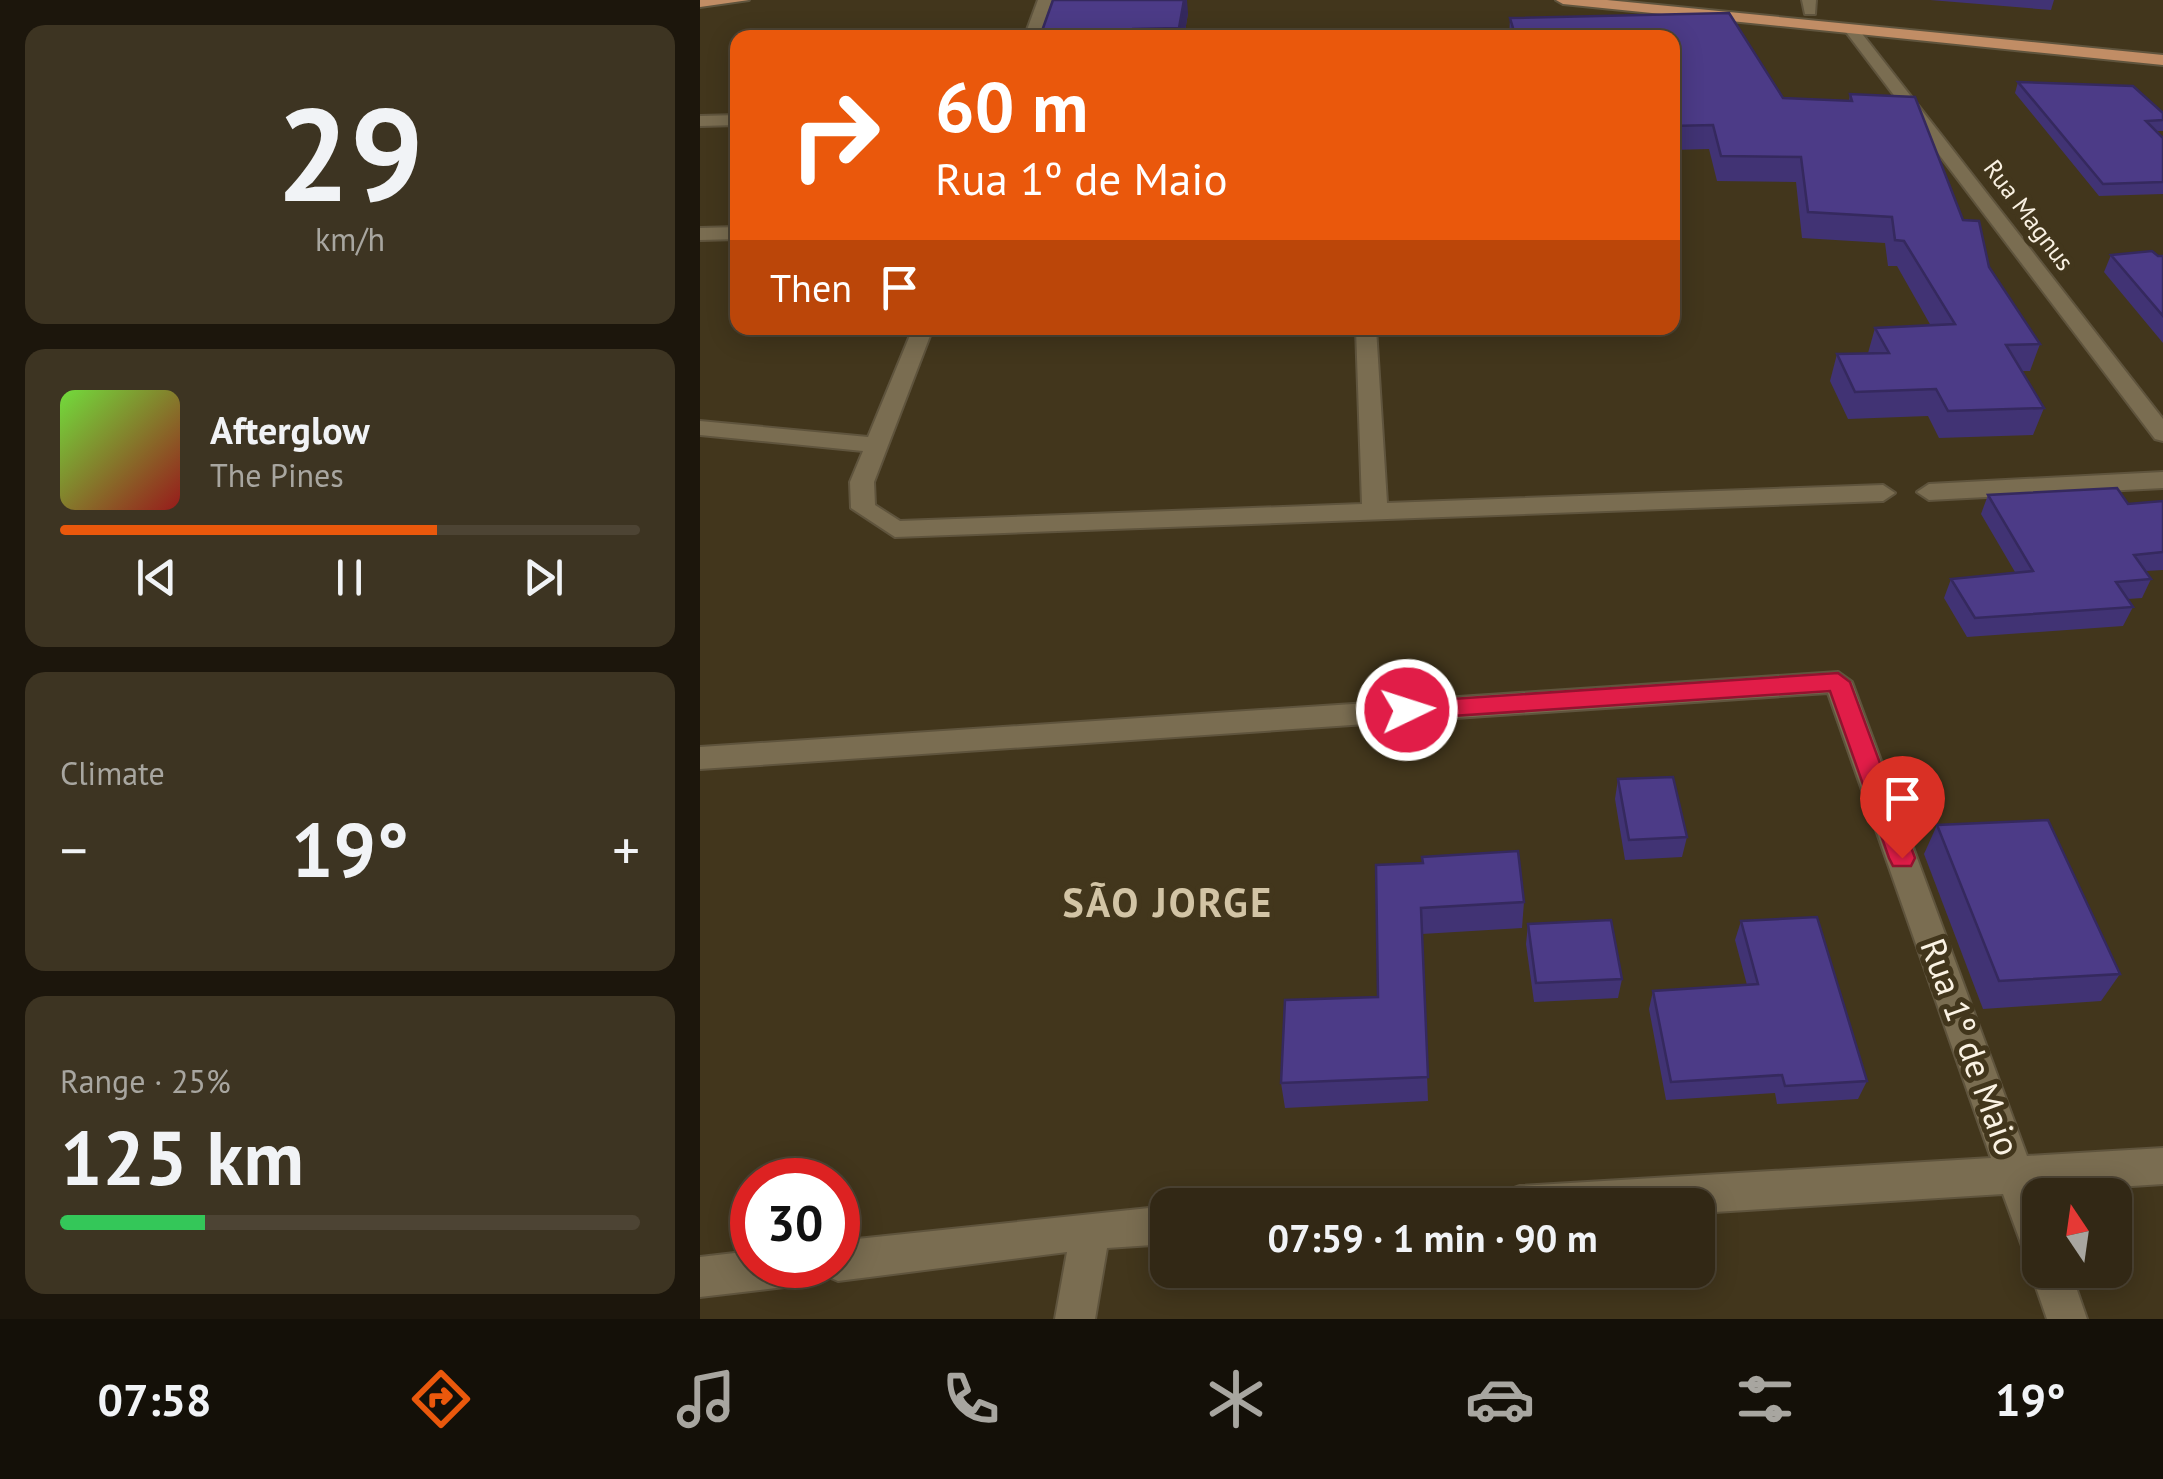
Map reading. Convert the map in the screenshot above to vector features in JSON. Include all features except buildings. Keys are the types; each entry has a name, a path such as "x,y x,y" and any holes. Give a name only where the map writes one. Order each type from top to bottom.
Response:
{"main road":[{"path":"700,3 742,0"},
{"path":"1563,0 2163,60"},
{"path":"1696,0 1810,5 2163,44"}],"street":[{"path":"1034,30 1045,0"},
{"name":"Rua Magnus","path":"1851,29 2163,434"},
{"path":"700,121 730,120"},
{"path":"700,234 730,233"},
{"path":"919,335 862,482 863,508 895,529 1883,493"},
{"path":"1366,335 1376,511"},
{"path":"700,428 876,446"},
{"path":"1928,492 2163,480"},
{"name":"Rua 1º de Maio","path":"700,758 1838,682 2022,1193"},
{"path":"1715,1194 2163,1166"},
{"path":"860,1257 1150,1226"},
{"path":"1075,1319 1090,1230"},
{"path":"700,1277 730,1273"},
{"path":"2056,1288 2067,1319"}],"district":[{"name":"SÃO JORGE","path":"1168,903"}],"route":[{"path":"1407,710 1838,682 1902,858"}]}
